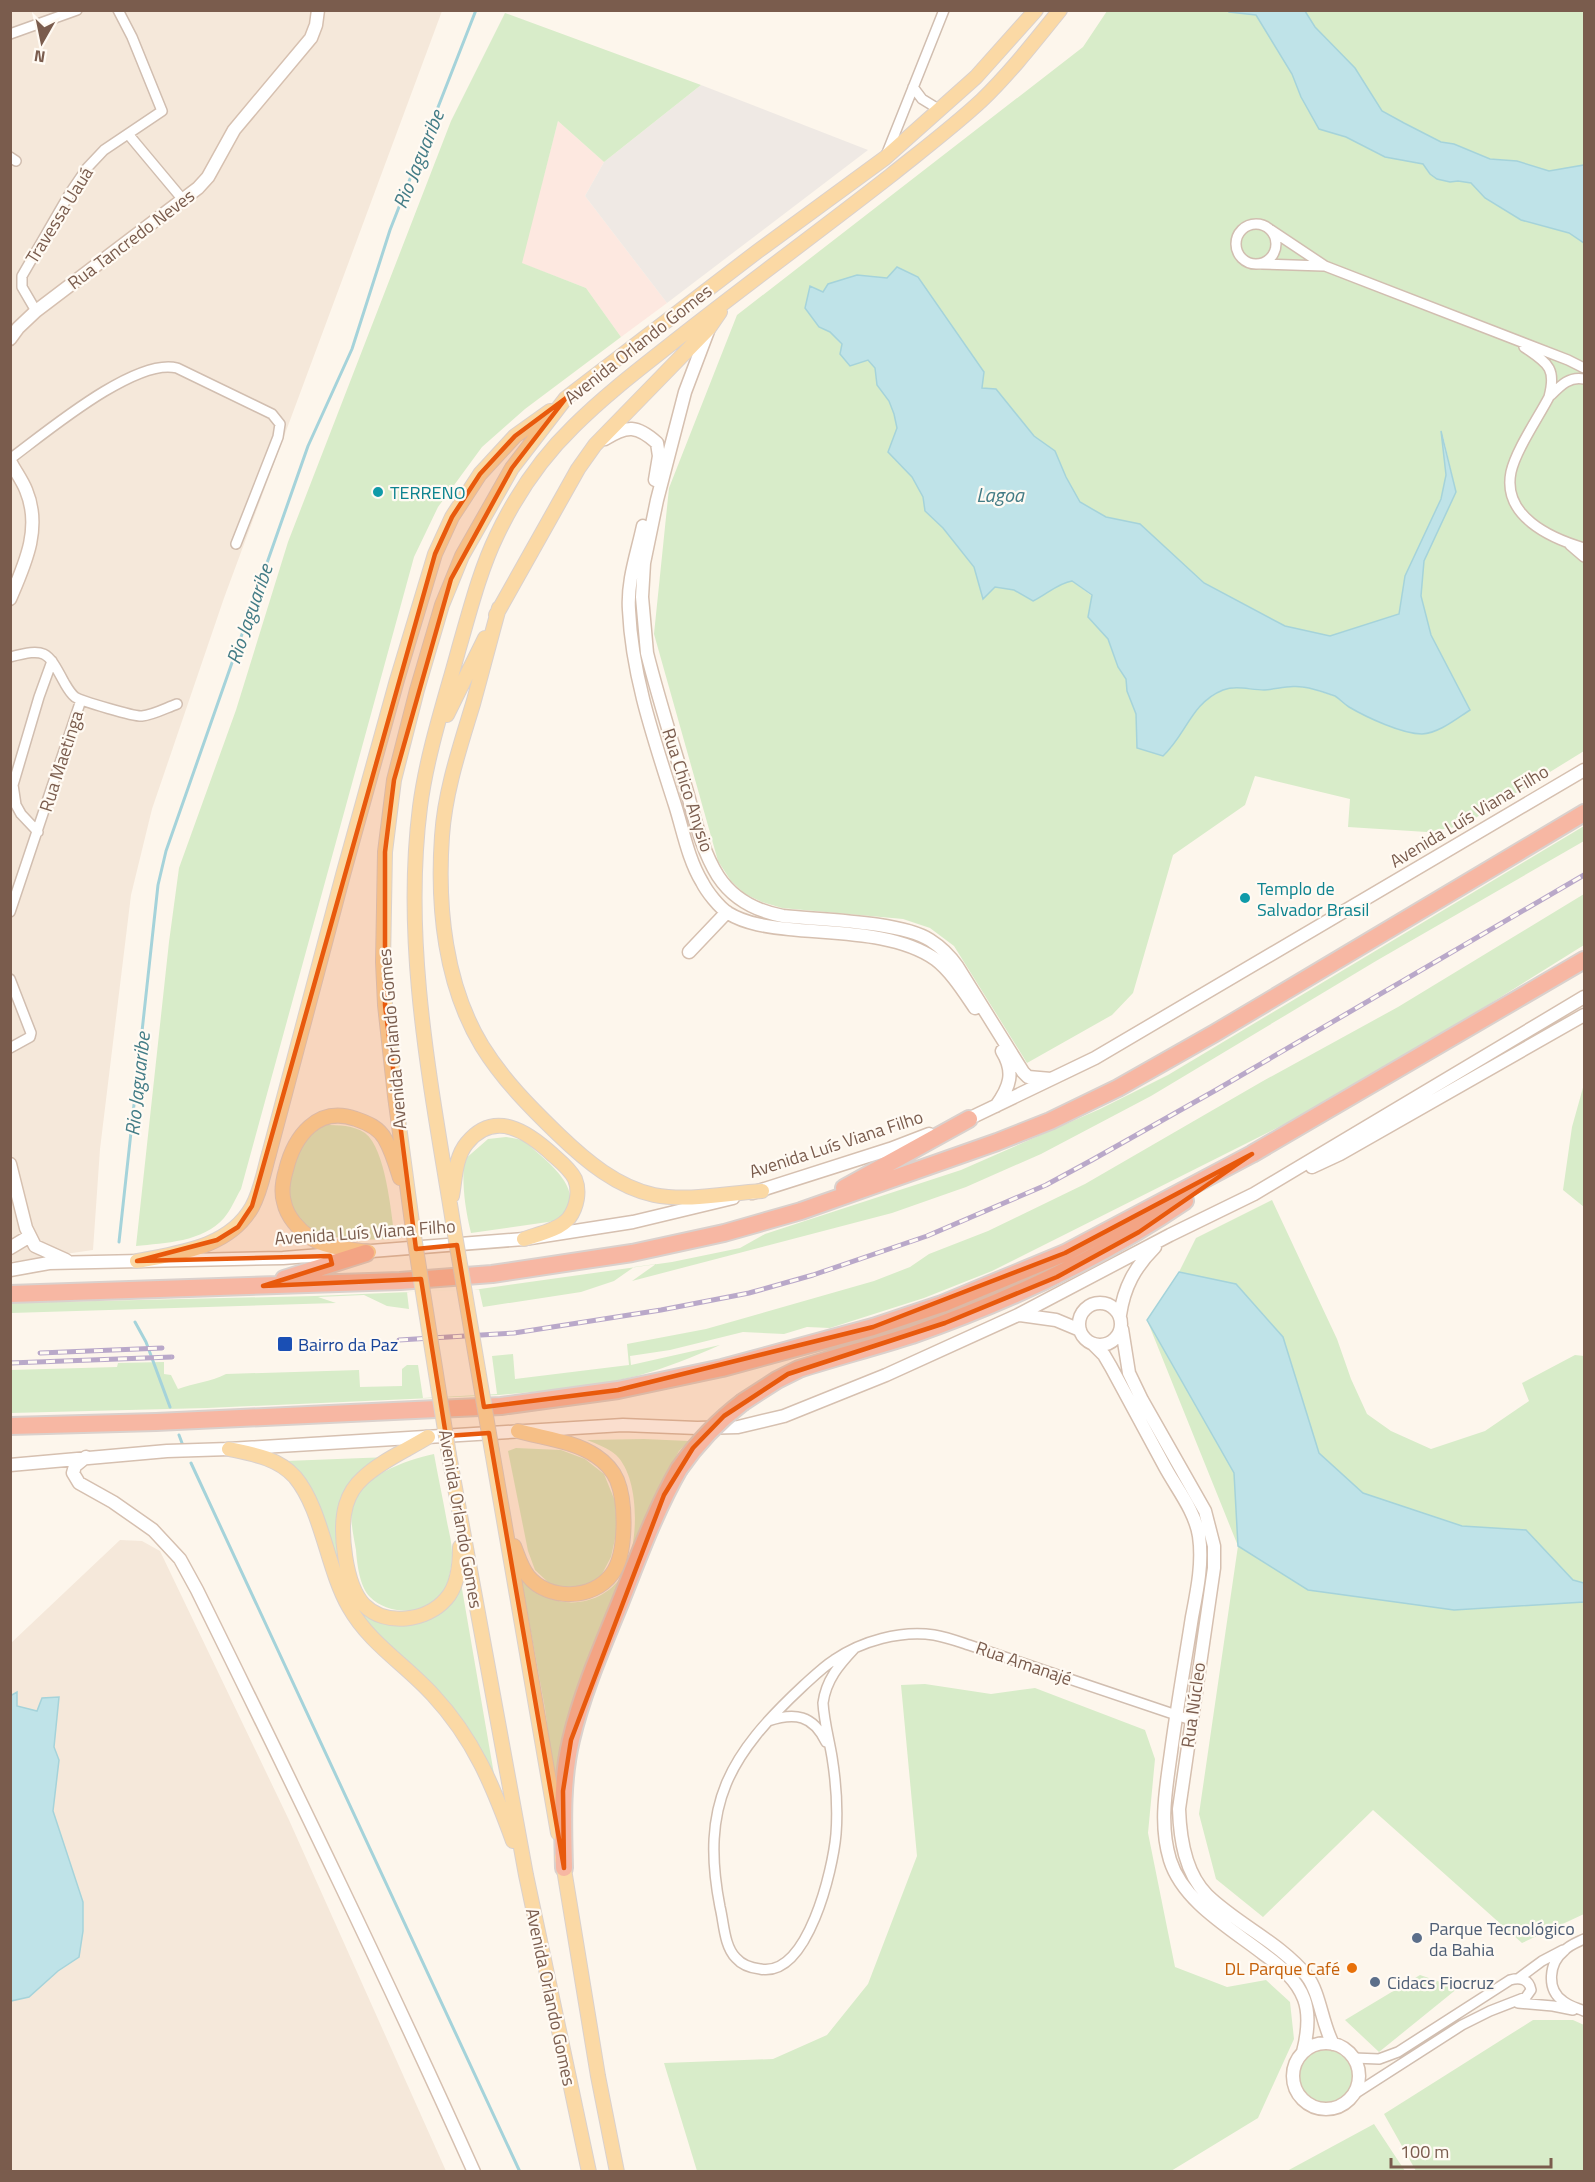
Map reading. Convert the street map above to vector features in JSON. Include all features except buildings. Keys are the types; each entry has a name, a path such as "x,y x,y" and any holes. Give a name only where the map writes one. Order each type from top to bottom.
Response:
{"highway":[{"path":"10,1294 400,1281 492,1274 632,1253 713,1235 801,1211 997,1142 1050,1121 1118,1088 1215,1033 1584,813"},
{"path":"10,1426 156,1422 501,1406 618,1390 796,1350 942,1304 1054,1258 1252,1155 1584,960"},
{"path":"801,1211 969,1119"},
{"path":"564,1868 563,1791 571,1740 589,1683 664,1496 693,1448 724,1416 777,1380 799,1369 937,1326 1057,1276 1139,1232 1252,1155"},
{"path":"263,1286 369,1252"}],"main road":[{"name":"Avenida Orlando Gomes","path":"589,2172 526,1875 460,1518 413,1230 395,1096 383,962 385,852 394,780 431,642 451,579 485,512 512,468 566,399 758,251 885,158 976,78 1036,10"},
{"name":"Avenida Orlando Gomes","path":"617,2172 598,2076 426,1057 420,1004 415,908 416,855 420,808 432,746 477,588 495,537 522,491 554,448 573,426 632,375 955,124 984,98 1060,10"},
{"path":"432,746 499,608 578,469 595,445 709,328 730,298"},
{"path":"137,1261 192,1250 217,1240 238,1227 252,1206 269,1154 394,692 435,554 452,517 486,467 515,436 566,399"},
{"path":"499,608 453,768 442,834 440,879 444,929 451,967 463,1005 482,1046 527,1105 601,1171 626,1186 654,1195 688,1198 762,1191"},
{"path":"369,1252 330,1246 313,1239 302,1231 290,1215 284,1203 283,1181 291,1150 306,1129 328,1117 342,1116 368,1123 376,1128 385,1138 393,1154 411,1211"},
{"path":"450,1204 457,1165 466,1144 480,1132 488,1129 505,1126 519,1129 537,1140 570,1171 575,1179 578,1195 569,1217 561,1224 524,1239"},
{"path":"501,1506 520,1561 528,1575 539,1586 551,1592 578,1593 599,1587 612,1574 620,1558 623,1535 621,1495 617,1480 608,1466 597,1456 583,1449 518,1431"},
{"path":"429,1437 362,1478 352,1491 347,1503 344,1515 344,1544 349,1573 356,1594 365,1606 381,1615 398,1619 417,1618 447,1599 456,1579 460,1557 460,1518"},
{"path":"227,1449 263,1457 279,1464 286,1468 304,1489 339,1587 349,1607 384,1652 432,1693 470,1741 487,1773 526,1875"}],"street":[{"path":"10,34 77,10"},
{"name":"Travessa Uauá","path":"36,311 21,284 25,269 70,193 87,168 104,150 160,114 161,108 135,45 117,10"},
{"name":"Rua Tancredo Neves","path":"10,339 36,311 184,201 208,177 234,130 311,38 318,10"},
{"path":"885,158 944,10"},
{"path":"914,87 922,99 940,110"},
{"path":"128,134 184,201"},
{"path":"1268,228 1276,238 1275,252 1266,262 1260,264 1253,265 1241,258 1236,246 1239,233 1250,225 1262,225 1268,228 1325,267 1584,368"},
{"path":"1260,264 1325,267"},
{"name":"Rua Chico Anysio","path":"709,328 685,392 657,500 644,563 642,597 644,634 650,664 701,839 718,875 731,892 752,907 766,913 896,928 930,940 957,966 1023,1072 1035,1079 1052,1079"},
{"path":"1512,339 1549,366 1552,379 1549,397 1514,463 1511,488 1515,506 1526,519 1566,542 1584,557"},
{"path":"10,599 34,530 28,493 12,465 83,406 118,383 157,367 177,368 272,414 280,424 278,437 236,544"},
{"path":"1549,397 1567,381 1574,378 1584,379"},
{"name":"Rua Chico Anysio","path":"595,445 620,430 631,428 641,431 657,443 659,456 654,486 630,581 628,608 637,672 657,746 694,866 702,884 727,912 754,924 893,941 923,952 937,961 964,991 1008,1063 1011,1075 1008,1087 995,1107"},
{"path":"1566,542 1584,548"},
{"path":"10,657 34,651 52,661 13,785 16,805 21,814 38,831"},
{"name":"Rua Maetinga","path":"10,912 81,699 71,692 52,661"},
{"path":"81,699 141,716 177,704"},
{"name":"Avenida Luís Viana Filho","path":"10,1270 92,1262 283,1258 524,1239 633,1222 762,1191 890,1149 969,1119 1095,1058 1584,770"},
{"path":"689,952 727,912 734,914 739,912 743,904 741,899"},
{"path":"10,979 31,1035 10,1048"},
{"path":"1254,1194 1584,997"},
{"path":"10,1465 167,1451 623,1425 697,1428 738,1427 767,1422 886,1375 1018,1315 1170,1235 1340,1154 1584,1015"},
{"path":"10,1164 34,1252 26,1267"},
{"path":"1120,1315 1116,1309 1103,1303 1089,1306 1080,1316 1080,1330 1088,1342 1094,1345 1115,1341 1122,1329 1120,1315 1127,1285 1134,1272 1154,1247 1170,1235"},
{"path":"10,1248 32,1241"},
{"path":"32,1241 57,1257 73,1263"},
{"path":"1018,1315 1056,1320 1080,1330"},
{"name":"Rua Núcleo","path":"1122,1329 1129,1372 1142,1400 1205,1511 1212,1538 1214,1568 1179,1809 1180,1835 1185,1855 1194,1876 1206,1894 1286,1955 1309,1979 1326,2032 1333,2044"},
{"name":"Rua Núcleo","path":"1094,1345 1111,1367 1189,1509 1199,1535 1201,1554 1197,1589 1176,1715 1163,1814 1166,1840 1177,1877 1196,1901 1274,1961 1295,1983 1304,2000 1306,2014 1307,2031 1303,2052"},
{"path":"87,1457 75,1466 73,1473 79,1483 113,1502 153,1530 180,1559 197,1590 407,2021 474,2172"},
{"name":"Rua Amanajé","path":"854,1649 833,1674 824,1693 824,1714 837,1802 836,1834 829,1872 818,1909 802,1944 789,1960 774,1969 754,1968 742,1963 730,1949 719,1901 714,1838 717,1813 726,1782 734,1765 766,1722 822,1669 854,1649 899,1636 934,1635 980,1648 1191,1720"},
{"name":"Rua Amanajé","path":"766,1722 789,1716 801,1717 810,1721 821,1732 832,1757"},
{"path":"1354,2058 1379,2059 1398,2052 1500,1985 1519,1978 1542,1961 1584,1939"},
{"path":"1565,1949 1553,1965 1552,1984 1555,1994 1561,2000 1584,2012"},
{"path":"1353,2095 1359,2077 1354,2058 1347,2051 1333,2044 1314,2045 1303,2052 1293,2073 1296,2091 1302,2100 1311,2106 1330,2109 1347,2102 1353,2095 1462,2025 1530,1994 1530,1985 1519,1978"},
{"path":"1510,2003 1539,2004 1584,2012"}],"highlighted area":[{"path":"566,398 512,468 451,579 394,780 385,852 385,1005 416,1249 457,1245 484,1407 618,1390 873,1327 1065,1253 1252,1154 1139,1232 1057,1277 945,1323 788,1374 724,1416 693,1448 664,1495 571,1740 563,1791 564,1868 489,1433 446,1436 421,1279 263,1286 332,1264 330,1256 137,1261 217,1240 238,1227 252,1206 435,554 452,517 480,474 515,436"}],"shaded area":[{"path":"11,11 442,11 224,598 152,809 131,895 100,1149 93,1250 16,1261 11,1261"},
{"path":"701,85 868,150 667,303 585,196 604,162"},
{"path":"558,121 604,162 585,196 667,303 621,337 586,288 521,263"},
{"path":"120,1540 142,1541 160,1551 289,1820 446,2171 11,2172 11,1643"}],"green space":[{"path":"1228,10 1256,15 1292,74 1301,97 1319,129 1346,137 1385,157 1423,164 1430,174 1450,182 1471,183 1485,198 1521,220 1569,233 1584,243 1584,751 1477,817 1455,827 1427,832 1348,827 1350,799 1255,776 1245,805 1173,855 1133,993 1112,1015 1027,1063 954,946 930,928 903,919 782,908 745,894 731,881 718,861 654,634 669,488 737,315 1083,47 1107,11","holes":["857,275 887,278 982,388 996,389 1034,436 1055,451 1080,502 1106,517 1140,524 1204,583 1285,626 1330,636 1399,614 1405,576 1441,499 1446,475 1443,436 1456,492 1424,561 1421,596 1431,635 1470,710 1399,730 1350,707 1337,697 1306,687 1283,686 1265,690 1237,687 1222,690 1204,702 1190,717 1171,748 1136,739 1138,729 1136,714 1127,691 1126,679 1118,667 1108,639 1088,617 1092,596 1072,581 1033,601 1014,590 995,587 983,598 974,567 943,528 925,511 923,497 912,477 888,452 897,428 889,401 877,385 875,368 868,360 858,362 830,332 819,327 810,287 823,292"]},
{"path":"1305,11 1584,11 1584,165 1549,171 1517,161 1490,159 1454,144 1441,142 1382,111 1355,68 1315,27"},
{"path":"505,13 701,85 604,162 558,121 522,263 586,288 621,337 525,409 482,447 438,507 414,557 241,1189 224,1218 205,1232 183,1240 136,1246 179,868 236,710 288,542 451,121"},
{"path":"1584,826 1584,841 1376,961 1151,1096 1041,1154 966,1187 892,1213 632,1281 656,1264 740,1248 765,1234 961,1170 1100,1109 1168,1075"},
{"path":"1584,894 1584,945 1464,1020 1305,1114 992,1271 924,1298 830,1328 807,1327 784,1334 743,1332 670,1350 630,1356 631,1365 720,1345 637,1376 568,1388 499,1395 207,1408 11,1413 10,1370 117,1367 118,1363 164,1362 164,1374 171,1375 178,1389 226,1374 359,1370 360,1387 402,1386 402,1369 407,1365 418,1365 423,1398 497,1394 492,1356 513,1354 515,1379 629,1365 627,1344 706,1329 874,1281 910,1267 929,1254 988,1231 1085,1184 1263,1081 1398,1007"},
{"path":"1584,1084 1584,1207 1563,1190 1572,1127"},
{"path":"325,1125 356,1128 372,1141 383,1167 395,1239 352,1240 309,1232 285,1199 287,1179 305,1135"},
{"path":"506,1137 524,1141 555,1169 567,1186 570,1195 569,1204 565,1213 555,1221 471,1233 464,1197 464,1160 488,1139"},
{"path":"1272,1200 1337,1339 1351,1379 1367,1414 1391,1431 1431,1449 1485,1431 1529,1401 1522,1383 1575,1355 1584,1356 1584,1914 1522,1943 1373,1810 1263,1917 1216,1879 1199,1814 1238,1546 1147,1320 1179,1272 1196,1238"},
{"path":"633,1267 614,1281 581,1292 483,1307 479,1289"},
{"path":"407,1292 409,1309 387,1306 364,1295 318,1297 336,1303 11,1313 10,1303 315,1296"},
{"path":"587,1440 689,1441 679,1451 661,1485 586,1666 574,1699 557,1787 521,1576 542,1595 557,1601 569,1602 580,1602 601,1595 619,1580 630,1558 635,1527 630,1479 624,1465 616,1455"},
{"path":"516,1448 561,1450 585,1459 604,1474 615,1501 617,1530 611,1557 601,1576 584,1587 566,1590 550,1584 535,1570 528,1551 508,1451"},
{"path":"434,1454 452,1545 448,1581 443,1592 433,1603 415,1610 396,1610 377,1603 370,1597 361,1582 352,1510 356,1498 373,1479 397,1465"},
{"path":"389,1457 340,1504 358,1602 403,1624 461,1583 495,1780 356,1607 286,1461"},
{"path":"925,1684 991,1694 1035,1688 1145,1730 1155,1759 1148,1833 1175,1967 1227,1987 1266,1980 1290,2002 1294,2039 1258,2118 1171,2171 697,2171 664,2063 773,2059 827,2035 868,1984 917,1856 901,1685"},
{"path":"1420,1975 1458,1988 1379,2052 1345,2020"},
{"path":"1533,2020 1573,2020 1584,2025 1584,2171 1416,2171 1384,2114"},
{"path":"1326,2050 1336,2052 1345,2058 1351,2067 1353,2077 1351,2087 1345,2096 1336,2102 1326,2104 1316,2102 1307,2096 1301,2087 1299,2077 1301,2067 1307,2058 1316,2052"},
{"path":"1374,2124 1405,2171 1287,2171"}],"water":[{"path":"1228,11 1305,11 1315,27 1355,68 1382,111 1441,142 1454,144 1490,159 1517,161 1549,171 1584,165 1584,243 1569,233 1521,220 1485,198 1471,183 1437,179 1423,164 1385,157 1346,137 1319,129 1301,97 1292,74 1256,15"},
{"name":"Lagoa","path":"897,267 918,277 984,372 982,388 996,389 1034,436 1055,451 1080,502 1106,517 1140,524 1204,583 1285,626 1330,636 1399,614 1405,576 1441,499 1446,475 1441,431 1456,492 1424,561 1421,596 1431,635 1470,710 1435,731 1422,734 1374,720 1349,707 1335,696 1309,688 1264,690 1233,688 1223,690 1203,703 1163,756 1137,748 1136,714 1127,691 1126,679 1118,667 1108,639 1088,617 1092,595 1072,581 1033,601 1014,590 995,587 983,599 974,567 943,528 925,511 923,497 912,477 888,452 897,428 889,401 877,385 875,368 868,360 850,366 840,354 842,344 830,332 819,327 805,308 810,286 823,292 828,284 857,275 887,278"},
{"path":"1179,1272 1236,1284 1283,1337 1319,1453 1363,1493 1462,1526 1526,1530 1573,1580 1584,1583 1584,1602 1454,1610 1308,1590 1238,1546 1234,1473 1147,1320"},
{"path":"17,1692 17,1706 37,1711 42,1698 59,1697 54,1747 59,1760 53,1811 83,1902 83,1931 79,1957 58,1971 29,1997 11,2001 10,1696"}],"waterway":[{"name":"Rio Jaguaribe","path":"119,1242 158,885 166,851 308,446 352,349 390,230 476,10"},
{"path":"135,1322 146,1342 170,1407"},
{"path":"179,1435 182,1443"},
{"path":"191,1463 520,2172"}],"railway":[{"path":"399,1340 514,1333 661,1310 749,1293 813,1275 927,1236 1046,1185 1092,1160 1584,875"},
{"path":"40,1353 162,1348"},
{"path":"10,1363 172,1357"}],"place":[{"name":"TERRENO","path":"378,492"},
{"name":"Templo de Salvador Brasil","path":"1245,898"},
{"name":"Bairro da Paz","path":"285,1344"},
{"name":"Parque Tecnológico da Bahia","path":"1417,1938"},
{"name":"DL Parque Café","path":"1352,1968"},
{"name":"Cidacs Fiocruz","path":"1375,1982"}]}
